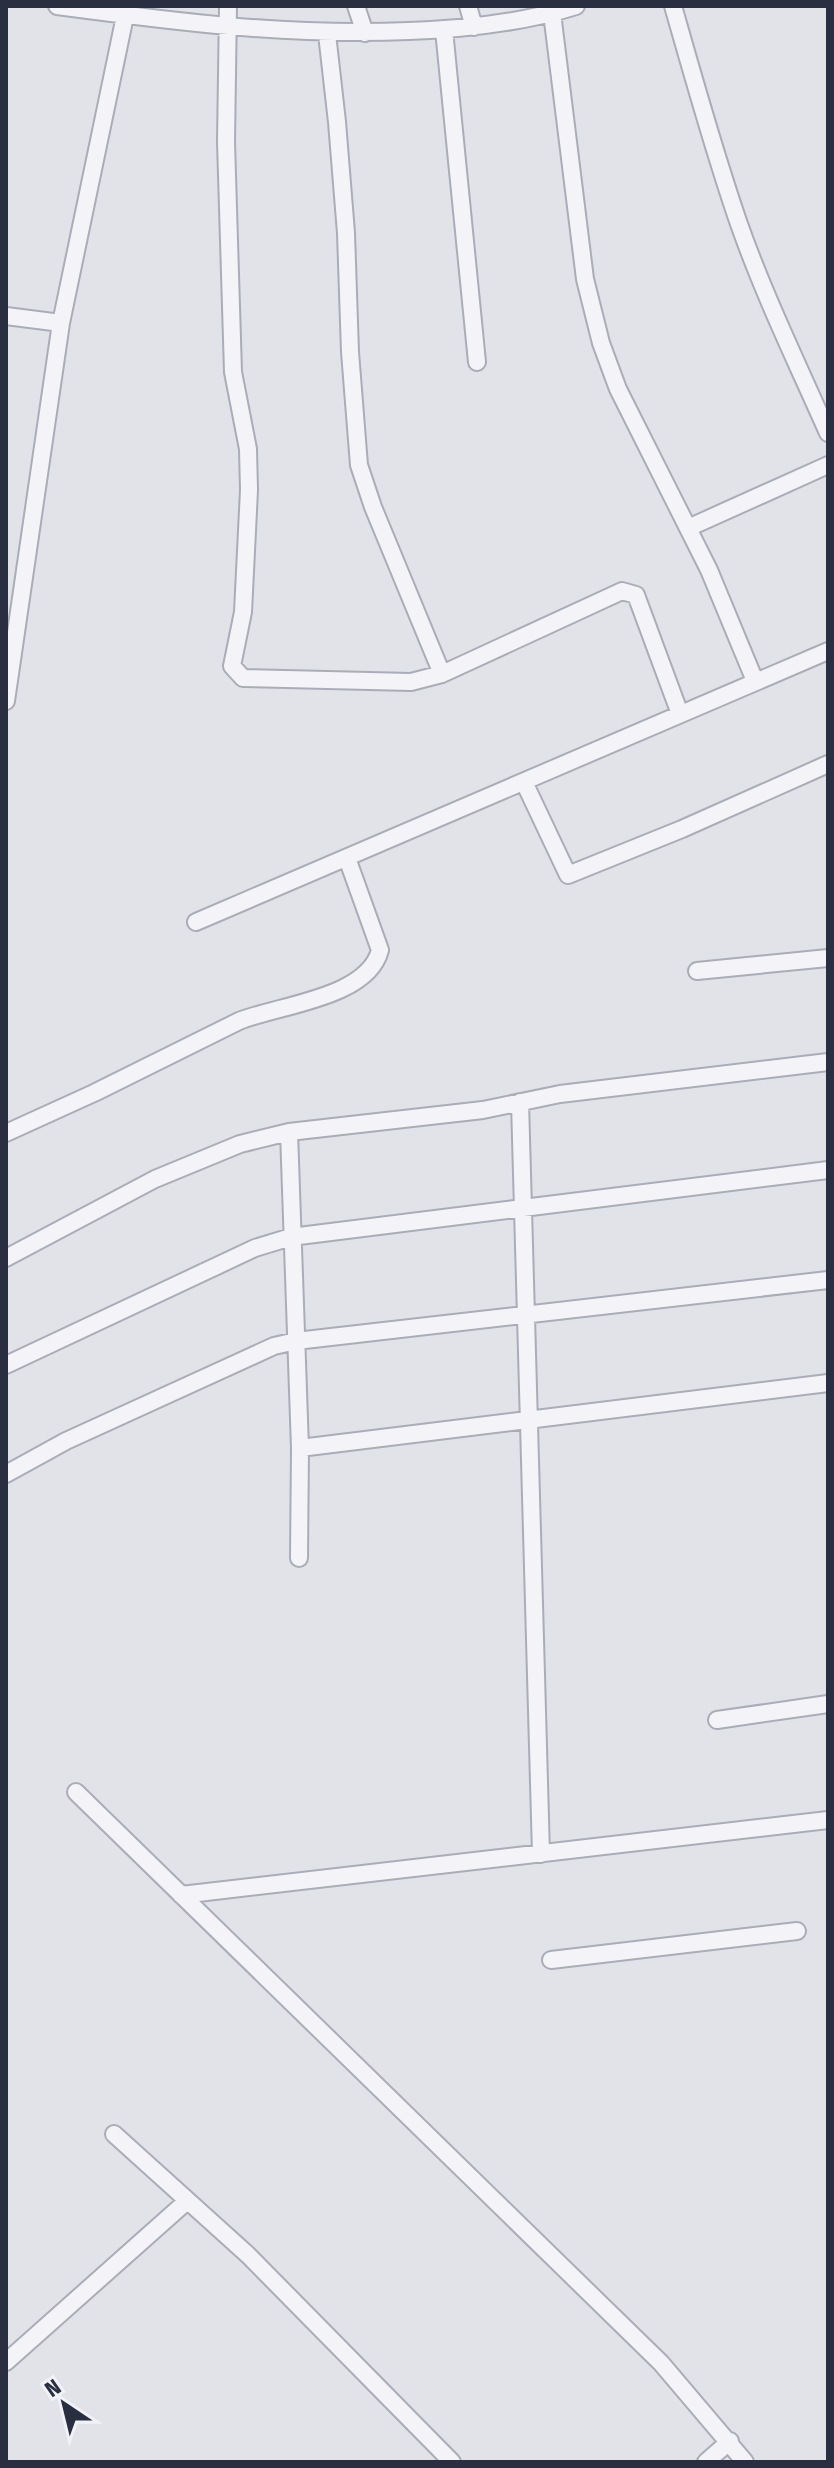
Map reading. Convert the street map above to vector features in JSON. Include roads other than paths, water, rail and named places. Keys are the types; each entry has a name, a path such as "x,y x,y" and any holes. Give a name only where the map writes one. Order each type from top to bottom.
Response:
{"street":[{"path":"57,6 229,28 327,34 474,27 576,6"},
{"path":"228,6 226,142 233,372 248,449 249,490 243,612 232,666 243,678 411,682 442,674 622,591 636,595 680,714"},
{"path":"356,6 365,33"},
{"path":"468,6 474,27"},
{"path":"673,6 739,224 828,433"},
{"path":"552,13 585,279 601,343 618,389 688,528 755,681"},
{"path":"6,701 61,323 125,16"},
{"path":"444,30 477,362"},
{"path":"327,34 346,233 350,352 359,465 373,507 442,674"},
{"path":"6,316 61,323"},
{"path":"688,528 828,465"},
{"path":"196,922 828,651"},
{"path":"524,782 568,875 682,829 828,764"},
{"path":"6,1133 239,1021 330,995 357,980 376,964 380,950 347,858"},
{"path":"697,971 828,958"},
{"path":"6,1258 155,1179 240,1144 289,1132 483,1110 560,1094 828,1062"},
{"path":"520,1102 541,1854"},
{"path":"289,1132 300,1448 299,1558"},
{"path":"6,1365 255,1248 291,1237 828,1170"},
{"path":"6,1474 66,1441 274,1346 828,1280"},
{"path":"300,1448 828,1383"},
{"path":"717,1720 828,1704"},
{"path":"76,1792 651,2352 745,2462"},
{"path":"181,1895 828,1820"},
{"path":"551,1960 797,1931"},
{"path":"114,2134 248,2255 452,2462"},
{"path":"6,2362 187,2201"},
{"path":"706,2462 730,2441"}]}
